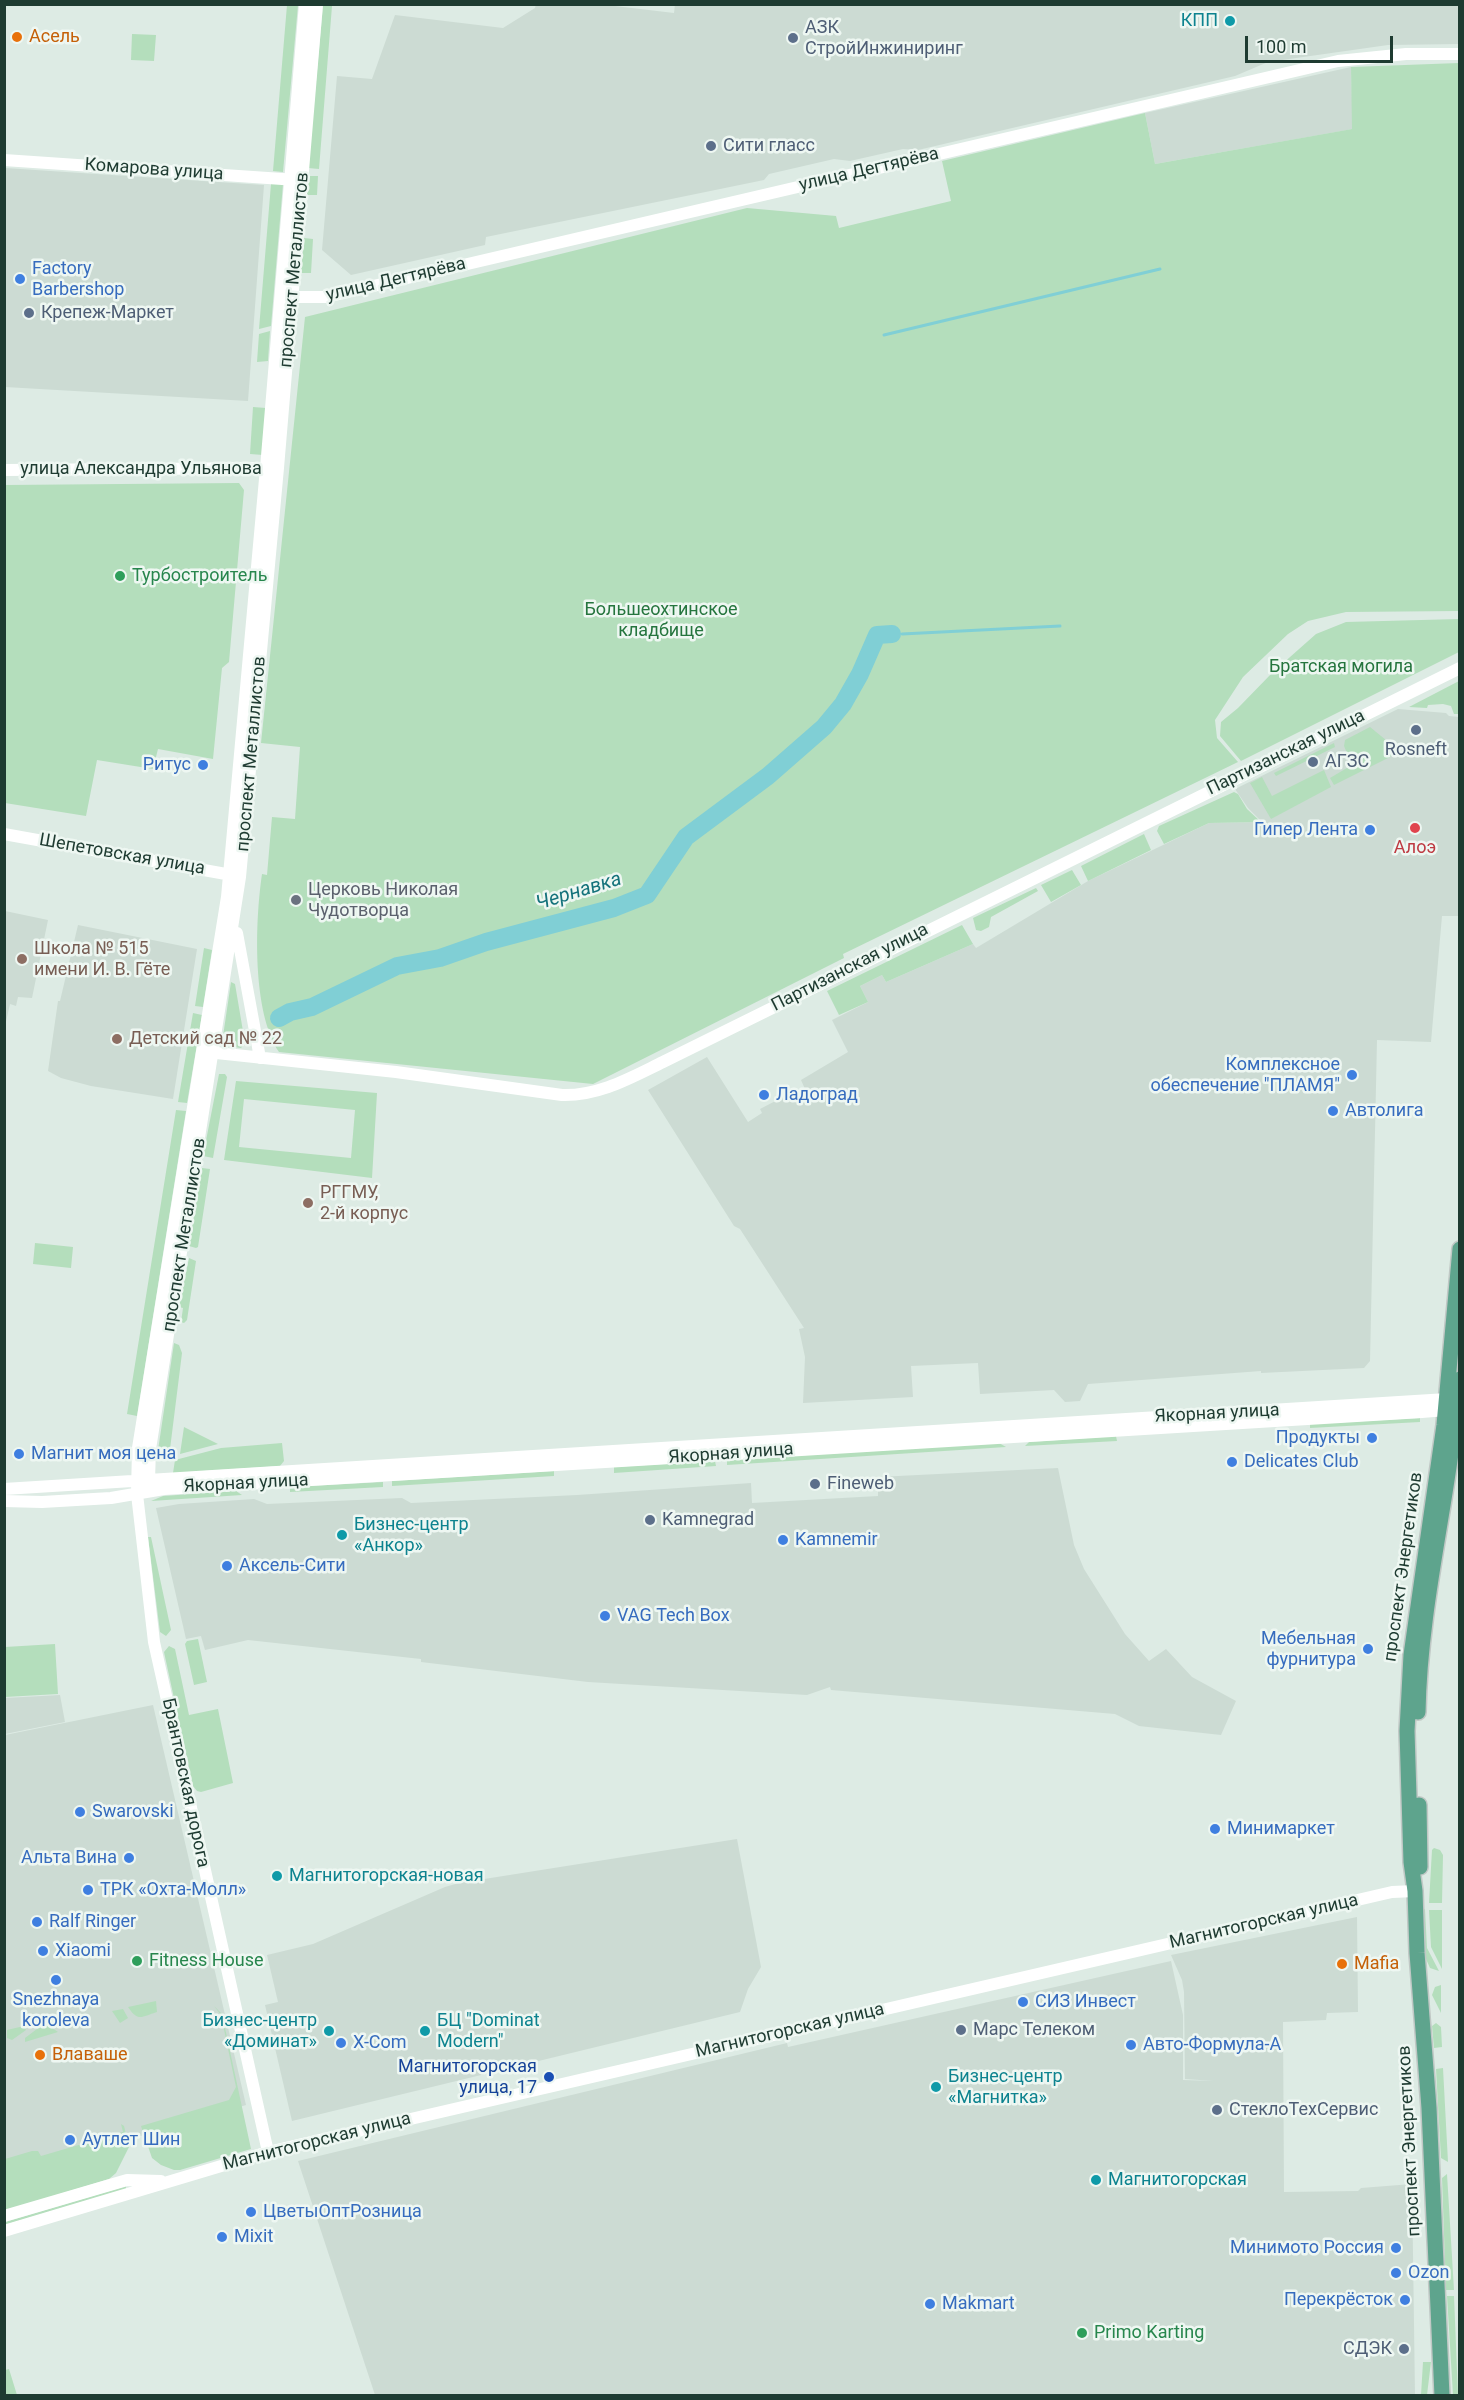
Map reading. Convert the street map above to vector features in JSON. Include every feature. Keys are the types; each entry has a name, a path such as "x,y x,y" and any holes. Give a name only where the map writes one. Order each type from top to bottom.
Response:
{"main road":[{"name":"проспект Энергетиков","path":"1441,2394 1432,2161 1418,1970 1415,1891 1421,1862 1417,1740 1421,1655 1456,1424 1452,1404 1460,1249"},
{"name":"проспект Энергетиков","path":"1452,1404 1460,1379"}],"street":[{"name":"проспект Металлистов","path":"272,468 280,297 305,4"},
{"name":"проспект Металлистов","path":"149,1480 150,1449 235,876 272,468 293,298 317,4"},
{"name":"улица Дегтярёва","path":"280,297 326,297 1338,61 1406,54 1460,54"},
{"name":"Комарова улица","path":"4,160 303,180"},
{"name":"улица Александра Ульянова","path":"4,470 272,468"},
{"name":"Партизанская улица","path":"208,1052 396,1072 551,1094 576,1096 597,1092 663,1062 1458,669"},
{"name":"Шепетовская улица","path":"4,834 235,876"},
{"name":"проспект Металлистов","path":"136,1481 138,1448 208,1052 235,919 235,876"},
{"path":"235,919 241,964 260,1058"},
{"name":"Якорная улица","path":"4,1489 1452,1404"},
{"name":"Якорная улица","path":"4,1501 42,1502 138,1494 164,1489 1452,1404"},
{"path":"138,1494 149,1480"},
{"name":"Брантовская дорога","path":"136,1481 154,1642 268,2152"},
{"name":"Магнитогорская улица","path":"4,2231 268,2152 1392,1892 1415,1891"},
{"name":"Магнитогорская улица","path":"4,2216 127,2180 168,2182"}],"shaded area":[{"path":"536,4 598,4 674,13 675,4 1459,4 1460,44 1388,45 1268,62 1235,76 918,150 903,149 850,161 834,159 769,174 764,180 486,237 485,245 351,275 322,250 337,76 372,79 395,15 503,28 535,8"},
{"path":"1351,67 1353,129 1155,164 1145,113"},
{"path":"5,168 264,185 248,401 5,387"},
{"path":"1398,709 1446,713 1449,716 1459,717 1459,916 1442,916 1431,1042 1377,1040 1370,1361 1364,1368 1261,1373 1261,1371 1088,1384 1080,1401 1065,1402 1054,1390 980,1394 978,1363 911,1366 913,1397 803,1403 805,1357 799,1329 804,1328 740,1229 734,1226 648,1090 707,1057 748,1122 762,1113 760,1109 785,1096 788,1099 805,1089 801,1080 848,1052 832,1020 868,1002 860,986 882,975 886,982 973,944 976,948 1088,881 1209,823 1262,822 1248,808 1235,789"},
{"name":"Школа № 515 имени И. В. Гёте","path":"5,911 48,920 32,998 18,997 16,1006 10,1004 5,1026"},
{"name":"Детский сад № 22","path":"78,925 197,949 173,1099 91,1086 61,1078 48,1071 58,1001 60,1001"},
{"path":"1058,1468 1074,1545 1084,1569 1125,1634 1149,1661 1166,1649 1192,1677 1236,1701 1221,1735 1139,1726 1115,1714 831,1690 830,1687 807,1695 588,1682 421,1662 421,1659 248,1640 205,1650 201,1636 186,1639 156,1508 179,1504 254,1499 267,1504 402,1498 411,1503 751,1483 752,1503 878,1496 878,1477"},
{"path":"60,1695 65,1722 5,1734 5,1698"},
{"path":"153,1705 246,2105 5,2176 5,1735"},
{"path":"737,1839 761,1967 748,1989 740,2012 292,2121 265,2005 278,2002 267,1955 313,1944 459,1883"},
{"path":"1357,1917 1358,2012 1327,2013 1326,2020 1283,2022 1284,2192 1358,2191 1361,2188 1412,2184 1415,2395 375,2395 298,2161 787,2043 788,2047 1171,1961 1183,2015 1183,2080 1214,2081 1185,2079 1184,1992 1182,1980 1171,1955"}],"green space":[{"path":"287,5 298,5 283,172 273,171"},
{"path":"323,6 332,6 319,169 308,168"},
{"path":"132,34 156,35 154,61 131,60"},
{"name":"Большеохтинское кладбище","path":"1459,63 1459,611 1346,612 1308,621 1288,634 1243,677 1215,720 1217,738 1238,762 843,954 844,958 593,1084 279,1052 270,1035 260,990 258,916 262,874 267,875 272,817 295,819 300,747 261,743 305,317 747,208 836,216 839,228 951,201 942,161 1145,113 1155,164 1352,129 1351,67"},
{"path":"308,176 318,176 317,195 306,195"},
{"path":"271,184 283,184 271,326 259,329"},
{"path":"304,238 313,239 311,273 301,273"},
{"path":"270,331 268,361 257,362 259,334"},
{"path":"253,407 266,408 263,455 250,454"},
{"name":"Турбостроитель","path":"239,483 244,490 229,662 222,668 213,759 158,749 153,769 97,760 86,816 5,803 5,485"},
{"name":"Братская могила","path":"1459,619 1459,652 1241,761 1220,736 1221,722 1316,634 1346,622"},
{"path":"1459,681 1459,714 1454,714 1451,706 1443,704 1428,705 1427,708 1409,707"},
{"path":"1370,727 1392,745 1393,753 1390,757 1334,785 1330,778 1352,765 1344,746 1345,740"},
{"path":"1334,743 1335,747 1276,776 1274,773"},
{"path":"1324,770 1331,787 1271,819 1250,783 1262,777 1272,796"},
{"path":"1234,792 1261,822 1209,823 1164,844 1157,831 1159,826"},
{"path":"1144,834 1151,850 1088,881 1081,866"},
{"path":"1072,870 1081,885 1051,902 1041,885"},
{"path":"1036,888 1038,891 991,917 989,927 981,931 976,930 973,918"},
{"path":"962,925 973,944 886,982 882,975 860,986 868,1002 839,1015 827,991"},
{"path":"204,948 212,950 203,1007 195,1006"},
{"path":"231,982 235,984 245,1043 241,1048 226,1046 222,1043"},
{"path":"193,1013 202,1015 187,1103 178,1102"},
{"path":"219,1074 225,1074 227,1077 213,1158 203,1156"},
{"path":"236,1081 377,1093 372,1178 224,1160","holes":["244,1099 355,1110 351,1158 239,1147"]},
{"path":"176,1110 186,1111 137,1416 127,1414"},
{"path":"202,1168 210,1169 196,1248 189,1246"},
{"path":"35,1243 73,1247 71,1268 33,1264"},
{"path":"189,1258 196,1261 187,1320 184,1323 181,1322 183,1308 179,1307"},
{"path":"174,1343 179,1345 182,1353 170,1449 167,1453 157,1457"},
{"path":"1420,1418 1420,1422 1310,1428 1310,1424"},
{"path":"184,1427 218,1444 180,1454"},
{"path":"1116,1436 1117,1441 1025,1446 1029,1442"},
{"path":"282,1443 284,1461 280,1466 173,1473 175,1460 221,1448"},
{"path":"999,1443 1006,1447 727,1465 727,1460"},
{"path":"715,1461 716,1466 614,1473 614,1467"},
{"path":"554,1471 554,1476 392,1486 392,1481"},
{"path":"383,1482 383,1487 290,1492 290,1487"},
{"path":"236,1491 242,1495 151,1501 163,1496"},
{"path":"148,1537 151,1537 171,1630 166,1636 160,1632"},
{"path":"198,1639 207,1682 194,1685 185,1644 187,1641"},
{"path":"55,1644 58,1694 5,1697 5,1647"},
{"path":"169,1646 175,1649 189,1715 218,1709 233,1783 201,1792 193,1786 164,1652"},
{"path":"1434,1848 1440,1850 1443,1855 1442,1903 1429,1903 1432,1850"},
{"path":"1425,1909 1427,1948 1439,1971 1430,1968 1426,1959 1423,1910"},
{"path":"1429,1910 1442,1910 1442,1969 1431,1947"},
{"path":"1441,1985 1441,2013 1432,1995 1435,1987"},
{"path":"156,2001 157,2012 143,2017 134,2015 128,2007"},
{"path":"214,2006 222,2014 251,2149 174,2170 161,2165 152,2158 141,2126 229,2100 236,2087 221,2015"},
{"path":"123,2009 128,2018 120,2023 112,2011"},
{"path":"45,2023 58,2032 25,2042 25,2038"},
{"path":"1436,2023 1441,2027 1442,2047 1434,2048 1432,2026"},
{"path":"24,2026 26,2030 12,2040 7,2038 7,2030"},
{"path":"1443,2068 1448,2162 1441,2158 1436,2069"},
{"path":"121,2124 124,2126 129,2147 116,2173 109,2179 5,2211 5,2159 32,2151 38,2151 41,2156 123,2132"},
{"path":"1447,2174 1454,2290 1446,2290 1442,2178"},
{"path":"126,2186 126,2189 5,2225 5,2222"},
{"path":"1447,2296 1454,2296 1458,2395 1453,2395"},
{"path":"1423,2362 1431,2362 1427,2395 1421,2395"},
{"path":"9,2369 17,2395 5,2395 5,2370"}],"waterway":[{"path":"884,335 1160,269"},
{"path":"902,634 1060,626"},
{"name":"Чернавка","path":"279,1018 290,1012 312,1007 397,966 440,958 486,942 614,908 647,895 686,837 768,776 824,727 843,704 860,674 877,635 892,634"}],"place":[{"name":"КПП","path":"1230,21"},
{"name":"Асель","path":"17,37"},
{"name":"АЗК СтройИнжиниринг","path":"793,38"},
{"name":"Сити гласс","path":"711,146"},
{"name":"Factory Barbershop","path":"20,279"},
{"name":"Крепеж-Маркет","path":"29,313"},
{"name":"Турбостроитель","path":"120,576"},
{"name":"Rosneft","path":"1416,730"},
{"name":"АГЗС","path":"1313,762"},
{"name":"Ритус","path":"203,765"},
{"name":"Алоэ","path":"1415,828"},
{"name":"Гипер Лента","path":"1370,830"},
{"name":"Церковь Николая Чудотворца","path":"296,900"},
{"name":"Школа № 515 имени И. В. Гёте","path":"22,959"},
{"name":"Детский сад № 22","path":"117,1039"},
{"name":"Комплексное обеспечение \"ПЛАМЯ\"","path":"1352,1075"},
{"name":"Ладоград","path":"764,1095"},
{"name":"Автолига","path":"1333,1111"},
{"name":"РГГМУ, 2-й корпус","path":"308,1203"},
{"name":"Продукты","path":"1372,1438"},
{"name":"Магнит моя цена","path":"19,1454"},
{"name":"Delicates Club","path":"1232,1462"},
{"name":"Fineweb","path":"815,1484"},
{"name":"Kamnegrad","path":"650,1520"},
{"name":"Бизнес-центр «Анкор»","path":"342,1535"},
{"name":"Kamnemir","path":"783,1540"},
{"name":"Аксель-Сити","path":"227,1566"},
{"name":"VAG Tech Box","path":"605,1616"},
{"name":"Мебельная фурнитура","path":"1368,1649"},
{"name":"Swarovski","path":"80,1812"},
{"name":"Минимаркет","path":"1215,1829"},
{"name":"Альта Вина","path":"129,1858"},
{"name":"Магнитогорская-новая","path":"277,1876"},
{"name":"ТРК «Охта-Молл»","path":"88,1890"},
{"name":"Ralf Ringer","path":"37,1922"},
{"name":"Xiaomi","path":"43,1951"},
{"name":"Fitness House","path":"137,1961"},
{"name":"Mafia","path":"1342,1964"},
{"name":"Snezhnaya koroleva","path":"56,1980"},
{"name":"СИЗ Инвест","path":"1023,2002"},
{"name":"Марс Телеком","path":"961,2030"},
{"name":"Бизнес-центр «Доминат»","path":"329,2031"},
{"name":"БЦ \"Dominat Modern\"","path":"425,2031"},
{"name":"X-Com","path":"341,2043"},
{"name":"Авто-Формула-А","path":"1131,2045"},
{"name":"Влаваше","path":"40,2055"},
{"name":"Магнитогорская улица, 17","path":"549,2077"},
{"name":"Бизнес-центр «Магнитка»","path":"936,2087"},
{"name":"СтеклоТехСервис","path":"1217,2110"},
{"name":"Аутлет Шин","path":"70,2140"},
{"name":"Магнитогорская","path":"1096,2180"},
{"name":"ЦветыОптРозница","path":"251,2212"},
{"name":"Mixit","path":"222,2237"},
{"name":"Минимото Россия","path":"1396,2248"},
{"name":"Ozon","path":"1396,2273"},
{"name":"Перекрёсток","path":"1405,2300"},
{"name":"Makmart","path":"930,2304"},
{"name":"Primo Karting","path":"1082,2333"},
{"name":"СДЭК","path":"1404,2349"}]}
